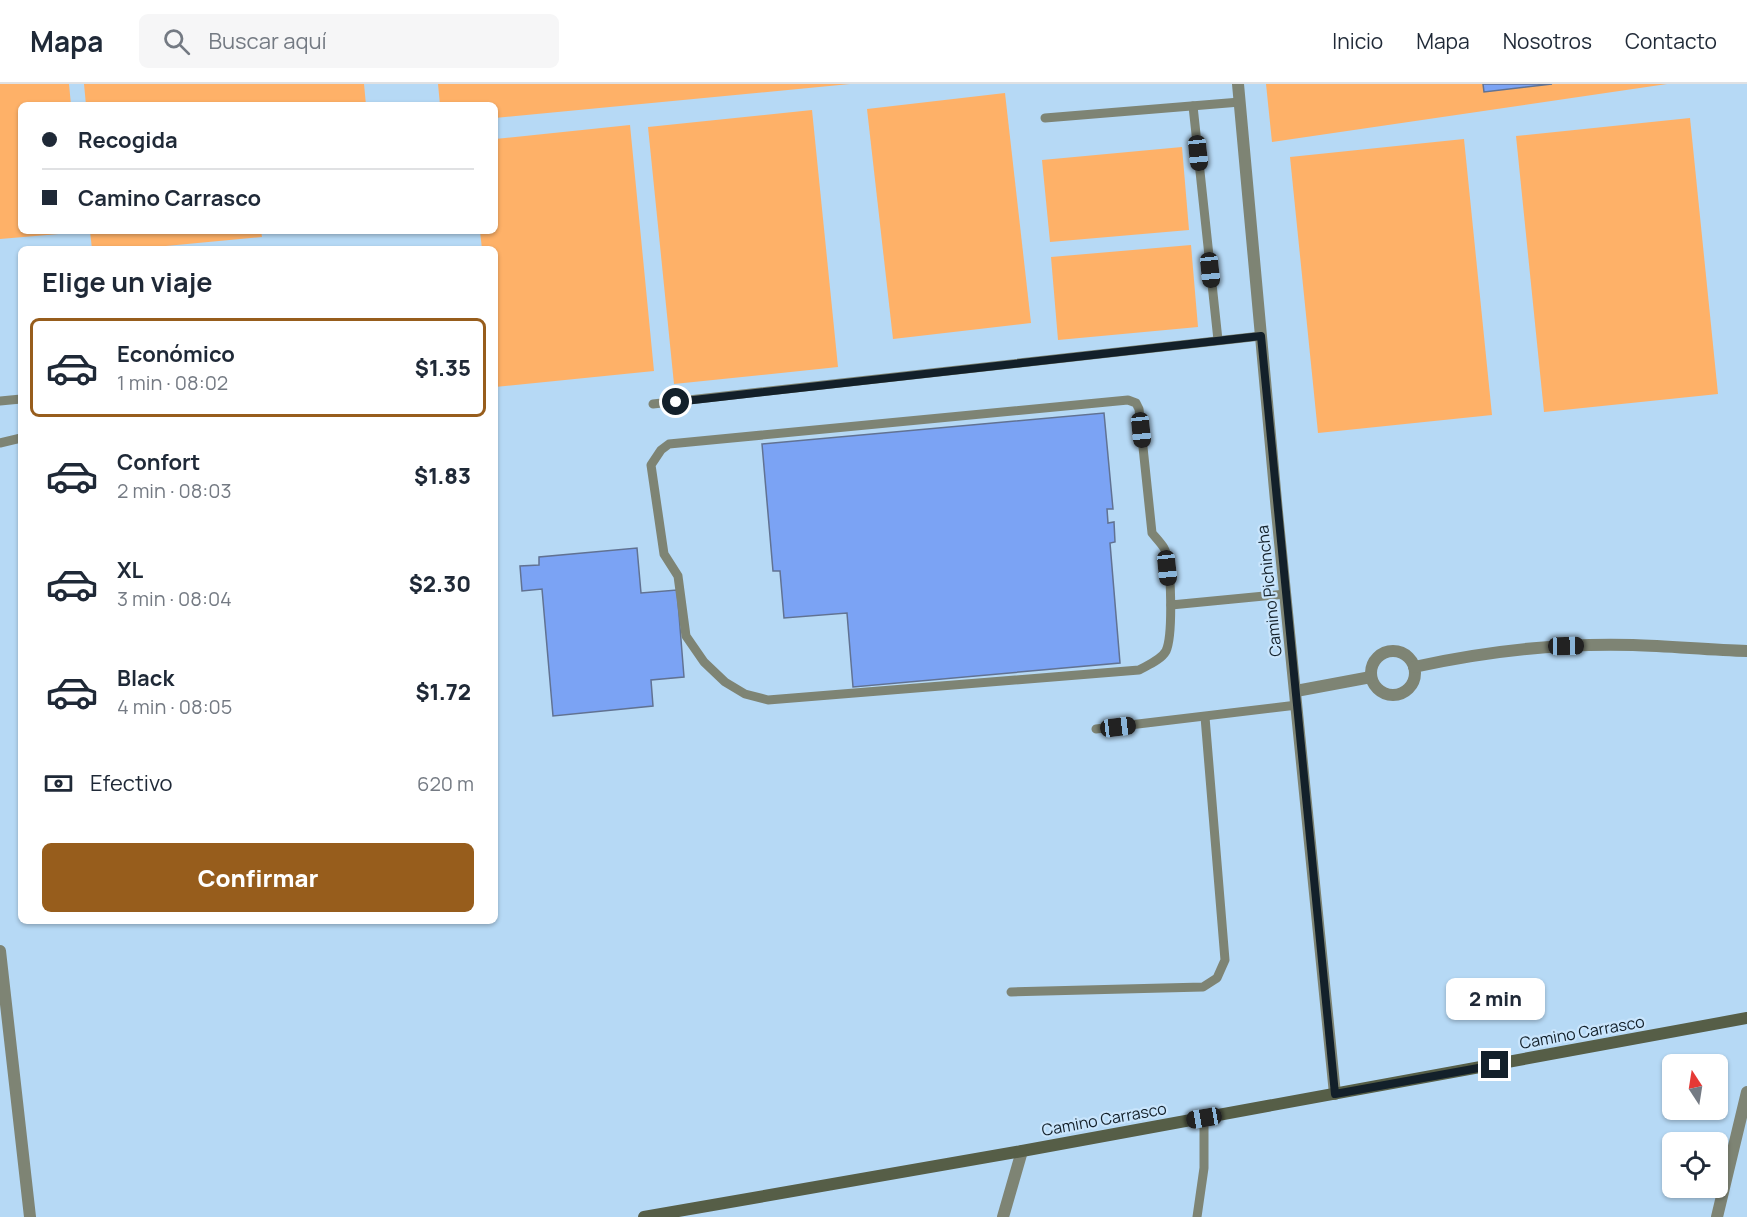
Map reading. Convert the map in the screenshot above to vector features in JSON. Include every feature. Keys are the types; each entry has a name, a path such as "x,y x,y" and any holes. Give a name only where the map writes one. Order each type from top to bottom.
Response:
{"main road":[{"name":"Camino Carrasco","path":"644,1217 1022,1151 1747,1018"}],"street":[{"name":"Camino Pichincha","path":"1238,84 1335,1094"},
{"path":"1414,667 1505,650 1566,646 1632,645 1747,651"},
{"path":"1394,651 1407,656 1414,667 1413,681 1404,692 1390,695 1377,689 1371,677 1372,664 1381,654 1394,651"},
{"path":"1296,691 1371,677"},
{"path":"0,951 30,1217"},
{"path":"1717,1217 1747,1092"},
{"path":"1003,1217 1022,1151"}],"lane":[{"path":"1045,118 1240,102"},
{"path":"1193,106 1218,340"},
{"path":"653,404 1261,336"},
{"path":"0,401 18,399"},
{"path":"1128,400 1136,402 1139,409 1152,533 1165,549 1171,605 1171,630 1166,652 1155,662 1139,669 790,699 768,700 745,694 724,682 704,662 686,636 678,576 664,554 651,465 661,450 669,444 682,441 1128,400"},
{"path":"0,443 18,439"},
{"path":"1171,605 1286,594"},
{"path":"1096,729 1297,705"},
{"path":"1011,992 1203,987 1217,978 1225,960 1205,717"},
{"path":"1197,1217 1204,1168 1204,1118"}],"shaded area":[{"path":"0,84 69,84 71,102 18,102 18,234 59,234 0,239"},
{"path":"84,84 364,84 366,102 86,102"},
{"path":"438,84 850,84 498,118 498,102 440,102"},
{"path":"1266,84 1667,84 1272,142"},
{"path":"1005,93 1031,323 893,339 867,109"},
{"path":"812,110 838,367 674,384 648,127"},
{"path":"1690,118 1718,394 1544,412 1516,136"},
{"path":"630,125 654,371 498,387 498,246 482,246 480,234 498,234 498,139"},
{"path":"1464,139 1492,415 1318,433 1290,157"},
{"path":"1182,147 1189,230 1050,242 1042,160"},
{"path":"90,234 262,234 262,237 166,246 92,246"},
{"path":"1191,245 1198,327 1058,340 1051,257"}],"building":[{"path":"1483,84 1552,84 1484,92"},
{"path":"1104,413 1113,509 1107,509 1108,523 1114,522 1115,542 1110,543 1120,663 853,687 847,613 784,618 780,571 773,571 762,444"},
{"path":"637,548 641,593 677,590 684,677 651,680 653,706 553,716 542,589 522,591 520,566 539,565 539,557"}],"route":[{"path":"676,402 1261,336 1335,1094 1495,1065"}]}
